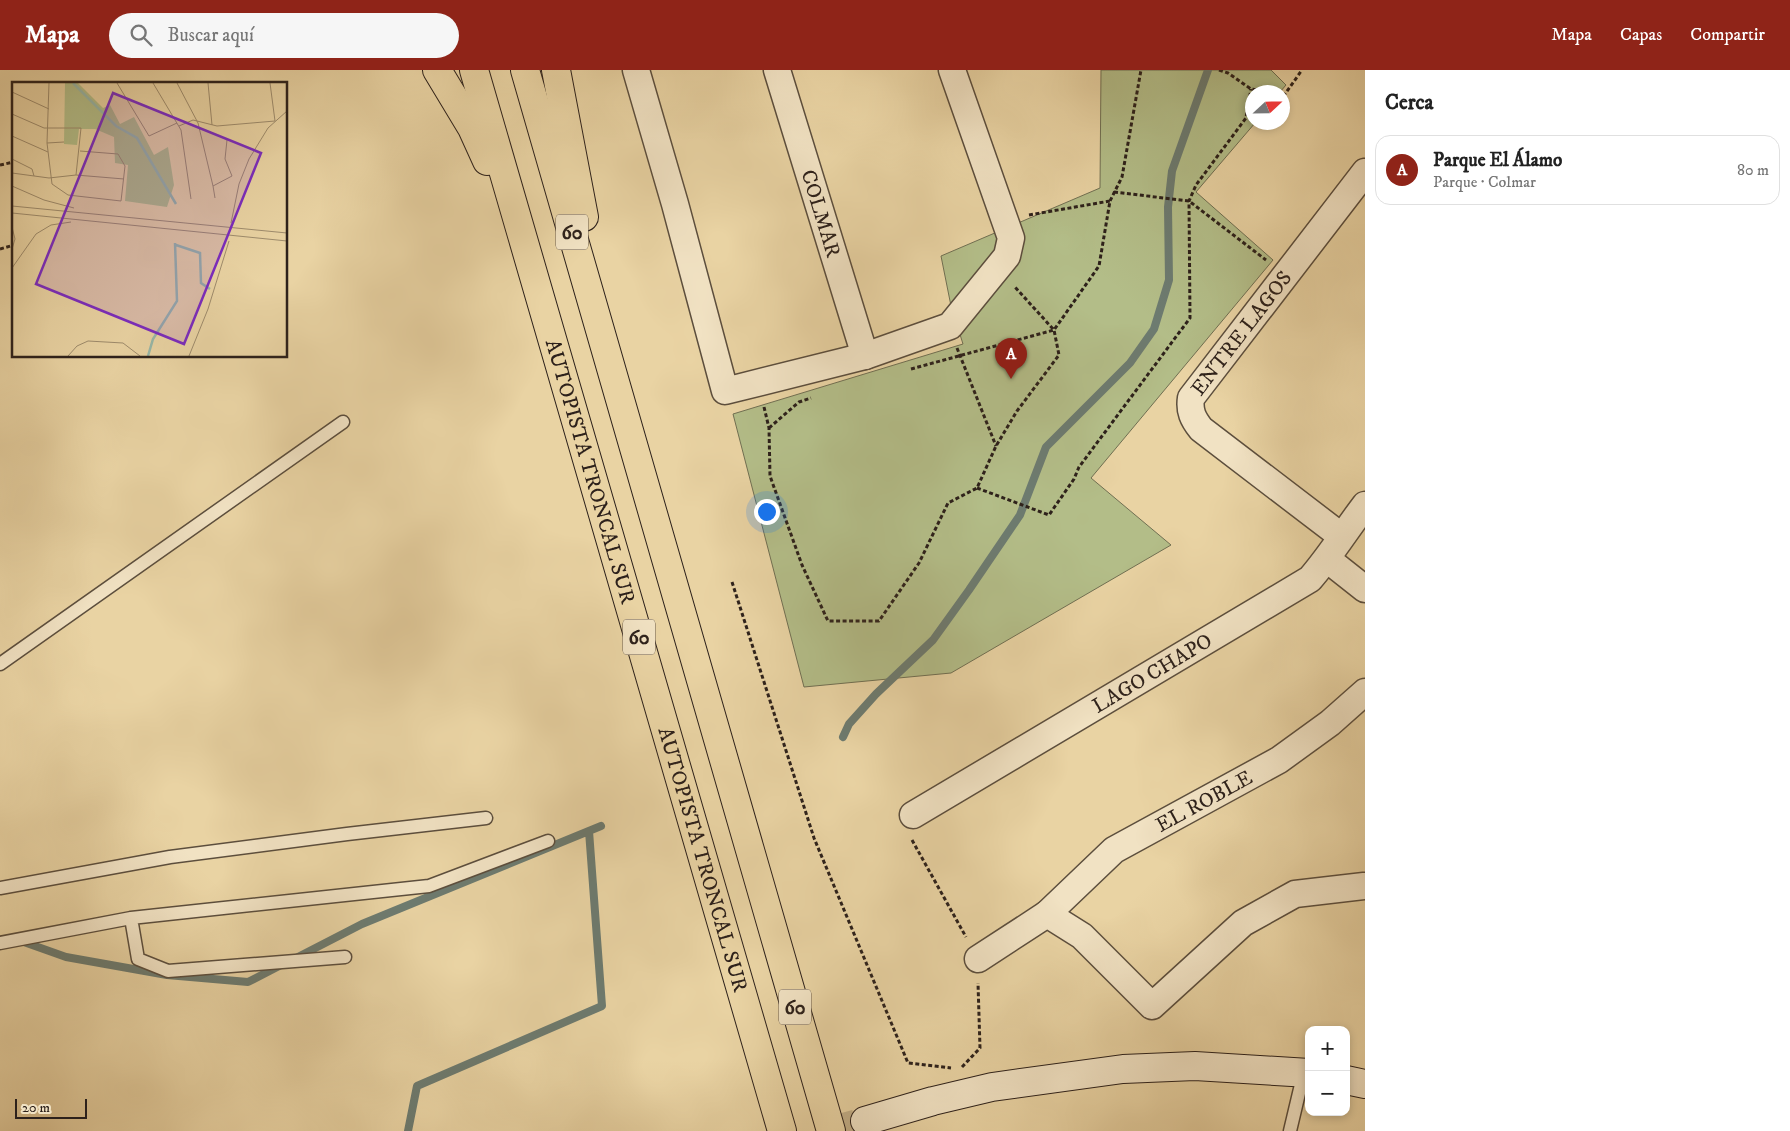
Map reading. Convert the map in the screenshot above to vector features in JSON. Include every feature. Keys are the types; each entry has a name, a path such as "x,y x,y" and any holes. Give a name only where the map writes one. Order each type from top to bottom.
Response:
{"highway":[{"path":"437,70 472,128 525,244"},
{"name":"AUTOPISTA TRONCAL SUR","path":"474,70 782,1131"},
{"name":"60","path":"525,70 831,1131"},
{"path":"556,70 620,394"}],"main road":[{"path":"865,1121 933,1100 992,1087 1122,1069 1195,1066 1305,1072"},
{"path":"1350,1081 1365,1084"}],"street":[{"path":"636,70 675,204 725,391 865,356 950,326 1006,256 1011,238 952,70"},
{"name":"COLMAR","path":"777,70 865,356"},
{"name":"ENTRE LAGOS","path":"1342,536 1201,429 1191,414 1190,406 1191,398 1365,172"},
{"name":"LAGO CHAPO","path":"913,815 1310,579 1327,559 1365,505"},
{"path":"1327,559 1365,589"},
{"name":"EL ROBLE","path":"978,959 1047,914 1114,850 1278,760 1330,723 1365,692"},
{"path":"1047,914 1082,936 1152,1006 1243,923 1295,894 1364,886"}],"lane":[{"path":"0,664 343,422"},
{"path":"0,888 170,856 486,818"},
{"path":"0,943 131,918 430,886 548,842"},
{"path":"131,918 138,959 168,971 345,957"},
{"path":"1290,1131 1305,1076"}],"path":[{"path":"1219,70 1245,85"},
{"path":"1290,87 1302,70"},
{"path":"977,488 1049,515 1074,478 1079,467 1190,318 1189,201 1196,185 1245,119"},
{"path":"1114,192 1189,201 1285,275"},
{"path":"1004,219 1110,201"},
{"path":"770,428 770,476 802,565 828,621 879,621 919,562 948,503 977,488 996,446 1017,411 1059,355 1054,330 997,267"},
{"path":"950,326 959,355 996,446"},
{"path":"732,582 814,838 908,1064 960,1069 980,1048 978,959 904,826 913,815"}],"green space":[{"path":"1101,70 1271,70 1286,85 1245,85 1245,130 1249,130 1196,192 1273,260 1091,478 1171,545 951,673 804,687 733,414 963,344 951,306 941,256 1100,188"}],"waterway":[{"path":"843,737 849,724 876,694 933,640 969,590 1020,515 1046,447 1130,363 1154,329 1169,280 1168,207 1172,171 1208,70"},
{"path":"296,958 362,924 601,826"},
{"path":"408,1131 417,1086 602,1006 589,831"},
{"path":"21,941 66,957 167,975 248,982 283,964"}],"tunnel":[{"path":"829,1131 865,1121"}],"place":[{"name":"Parque El Álamo","path":"1011,379"}]}
